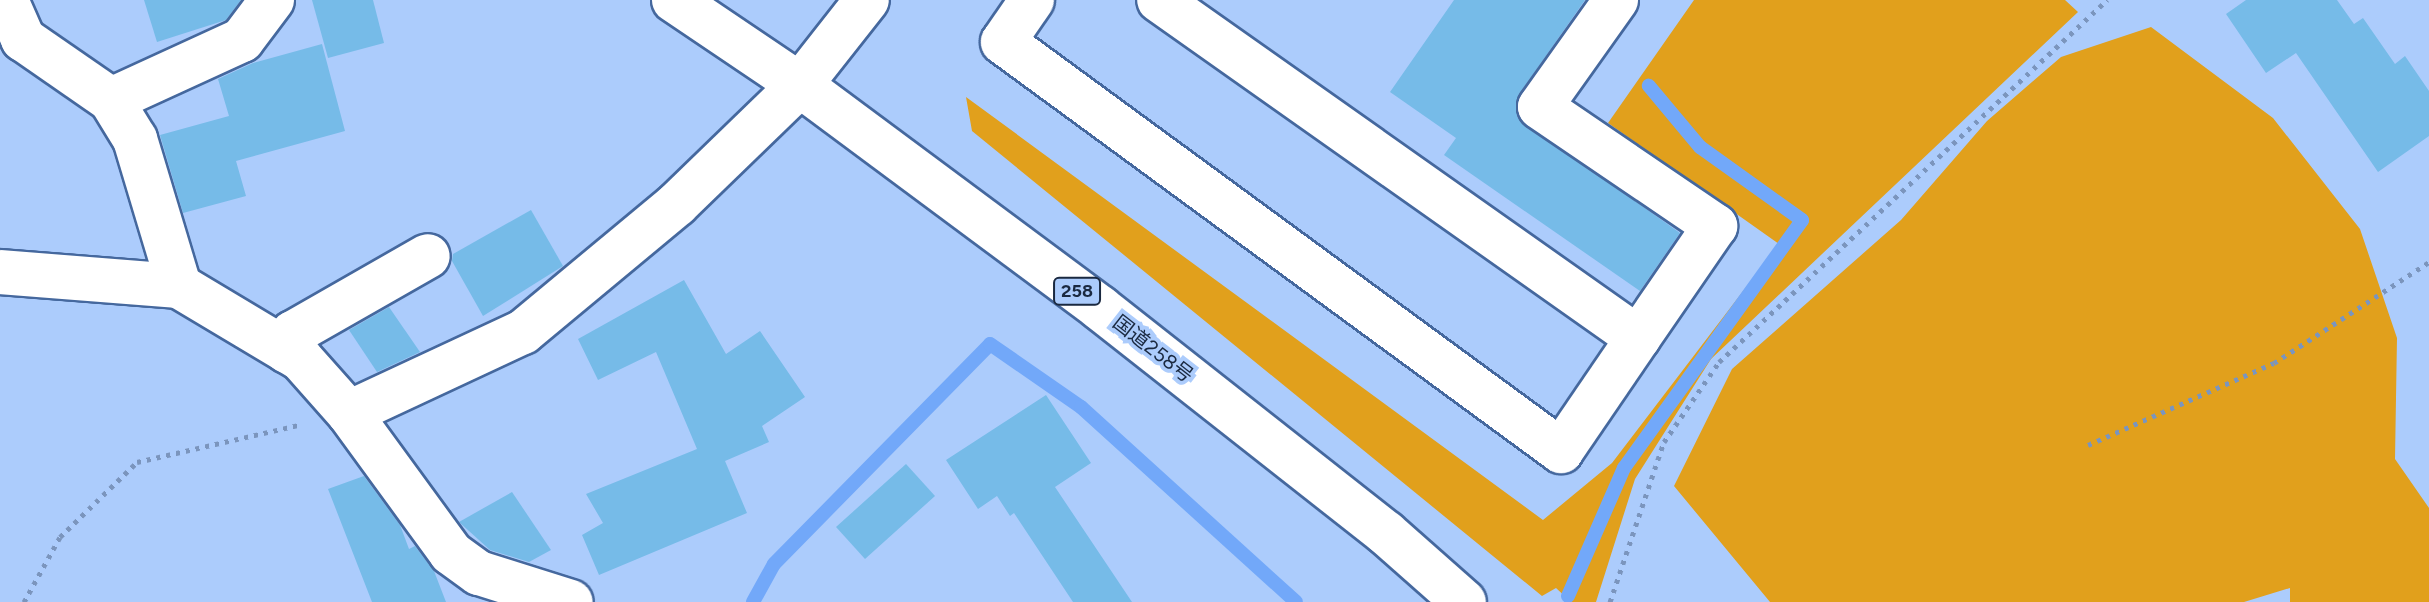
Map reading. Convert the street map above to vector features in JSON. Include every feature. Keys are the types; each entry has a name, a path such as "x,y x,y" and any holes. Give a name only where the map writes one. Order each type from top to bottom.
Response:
{"main road":[{"path":"6,0 23,39 111,100 135,139 179,286"},
{"path":"111,100 242,40 272,0"},
{"name":"国道258号","path":"674,0 800,85 1100,308 1386,533 1464,602"},
{"path":"349,413 523,332 677,204 800,85 867,0"},
{"path":"1032,0 1003,42 1561,451 1715,226 1540,107 1616,0"},
{"path":"1159,0 1638,338"},
{"path":"287,351 293,333 428,256"},
{"path":"0,272 179,286 301,359 349,413 451,553 479,573 571,602"}],"path":[{"path":"1610,602 1664,442 1719,362 2107,0"},
{"path":"2088,445 2274,363 2429,262"},
{"path":"24,602 60,537 137,462 349,413"}],"shaded area":[{"path":"1694,0 2065,0 2078,12 1711,359 1635,479 1596,602 1571,602 1556,588 1542,596 972,131 966,97 1543,520 1612,463 1779,244 1608,123"},
{"path":"2151,27 2273,118 2360,229 2397,338 2395,459 2429,508 2429,602 2290,602 2290,588 2244,602 1770,602 1674,486 1732,369 1901,220 1987,121 2061,57"}],"building":[{"path":"144,0 241,0 226,20 157,42"},
{"path":"312,0 373,0 384,43 328,58"},
{"path":"1454,0 1585,0 1520,93 1517,117 1680,233 1640,291 1444,155 1456,138 1390,92"},
{"path":"2246,0 2337,0 2354,24 2363,18 2395,64 2405,56 2429,91 2429,136 2378,172 2296,53 2266,73 2226,14"},
{"path":"322,44 345,131 236,161 246,196 183,213 160,135 229,116 218,79 253,63"},
{"path":"531,210 563,266 483,316 452,261 453,254"},
{"path":"684,280 726,354 760,331 805,397 762,426 769,442 725,461 747,513 599,575 582,535 603,523 586,494 697,449 656,352 598,380 578,339"},
{"path":"389,307 420,352 377,372 349,330"},
{"path":"1046,395 1091,463 1055,487 1132,602 1073,602 1014,513 1010,516 997,496 978,509 946,460"},
{"path":"906,464 935,496 865,559 836,527"},
{"path":"364,476 400,525 409,549 415,546 434,571 446,602 372,602 328,489"},
{"path":"512,492 551,550 529,562 490,550 459,522"}],"waterway":[{"path":"1568,596 1624,468 1802,220 1700,147 1649,86"},
{"path":"753,602 774,564 990,344 1081,407 1296,602"}]}
